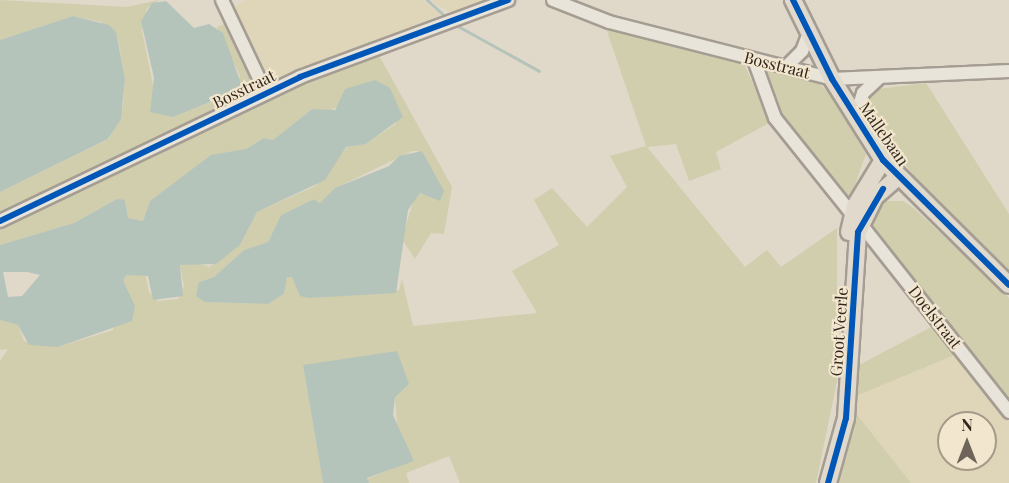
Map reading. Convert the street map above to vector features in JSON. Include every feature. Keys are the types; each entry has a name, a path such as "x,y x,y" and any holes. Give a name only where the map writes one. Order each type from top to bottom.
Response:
{"main road":[{"name":"Mallebaan","path":"793,0 808,35 832,79 855,119 883,160 1009,285"},
{"name":"Groot Veerle","path":"828,483 846,418 852,346 856,218 883,160"},
{"name":"Groot Veerle","path":"856,218 898,177"}],"street":[{"name":"Bosstraat","path":"222,0 266,93"},
{"name":"Bosstraat","path":"0,221 266,93 508,0"},
{"name":"Bosstraat","path":"553,0 609,22 832,79 1009,71"},
{"path":"786,67 802,51 808,35"},
{"name":"Doelstraat","path":"754,60 775,118 1009,412"},
{"path":"855,119 863,93 879,78"}],"shaded area":[{"path":"0,0 127,7 159,0 147,8 142,31 153,85 173,117 235,93 240,76 217,27 237,19 269,83 371,41 452,187 444,234 431,233 415,259 402,239 415,195 426,192 440,201 418,151 412,151 340,186 320,203 314,199 281,215 268,242 244,250 214,277 199,282 205,302 268,304 284,294 287,277 293,277 309,298 399,290 402,279 413,326 537,313 512,271 559,245 534,200 552,188 587,227 627,187 610,156 646,146 606,28 743,62 771,122 716,152 721,169 689,181 676,144 647,147 745,267 767,250 781,267 837,228 837,381 816,483 460,483 449,456 406,473 409,483 369,483 367,479 413,460 398,434 395,397 303,365 323,483 0,483 0,361 8,349 0,350 0,320 18,325 24,341 58,347 113,330 129,293 123,280 127,275 145,273 149,292 158,301 178,299 184,286 180,265 192,261 209,267 240,245 257,212 315,186 347,147 366,144 397,123 339,105 330,111 312,109 273,140 264,138 246,149 211,156 150,201 143,221 128,218 125,200 115,200 74,223 0,245 0,192 109,139 123,107 125,79 118,39 101,22 73,16 0,40"},
{"path":"245,0 423,0 441,15 269,83 232,8"},
{"path":"430,0 490,0 452,13"},
{"path":"166,1 194,28 209,24 223,33 243,89 173,117 150,112 154,78 141,21 152,3"},
{"path":"73,16 109,25 116,32 125,79 121,119 108,139 0,192 0,40"},
{"path":"761,66 815,79 830,94 866,154 849,201 779,114"},
{"path":"375,80 390,88 403,117 366,144 346,147 325,180 257,212 240,245 216,264 180,265 183,296 153,300 148,276 127,275 123,280 135,306 132,321 58,347 29,345 18,325 0,320 0,245 74,223 117,199 125,200 128,218 143,221 150,201 211,155 246,149 264,138 273,140 312,109 335,110 345,89","holes":["3,272 27,272 40,275 22,296 8,297"]},
{"path":"926,83 1009,214 1009,270 923,188 867,113 870,90"},
{"path":"422,151 444,191 440,201 420,193 408,210 396,293 309,298 300,296 292,277 287,277 284,294 268,304 205,302 196,296 199,282 214,277 244,250 268,242 281,215 314,199 320,203 335,188 389,166 399,156"},
{"path":"885,201 903,201 915,209 1009,298 1009,404 871,229 877,207"},
{"path":"935,325 957,354 856,396 859,365"},
{"path":"397,351 409,384 395,397 393,415 414,461 367,478 369,483 323,483 303,365"},
{"path":"957,354 1009,419 1009,483 911,483 854,411 856,396"},
{"path":"854,411 911,483 839,483"}],"waterway":[{"path":"427,0 447,18"},
{"path":"454,24 539,71"}],"cycle path":[{"path":"0,221 300,77 508,0"},
{"path":"793,0 832,79 883,160 1009,285"},
{"path":"828,483 846,418 858,232 883,189"}]}
